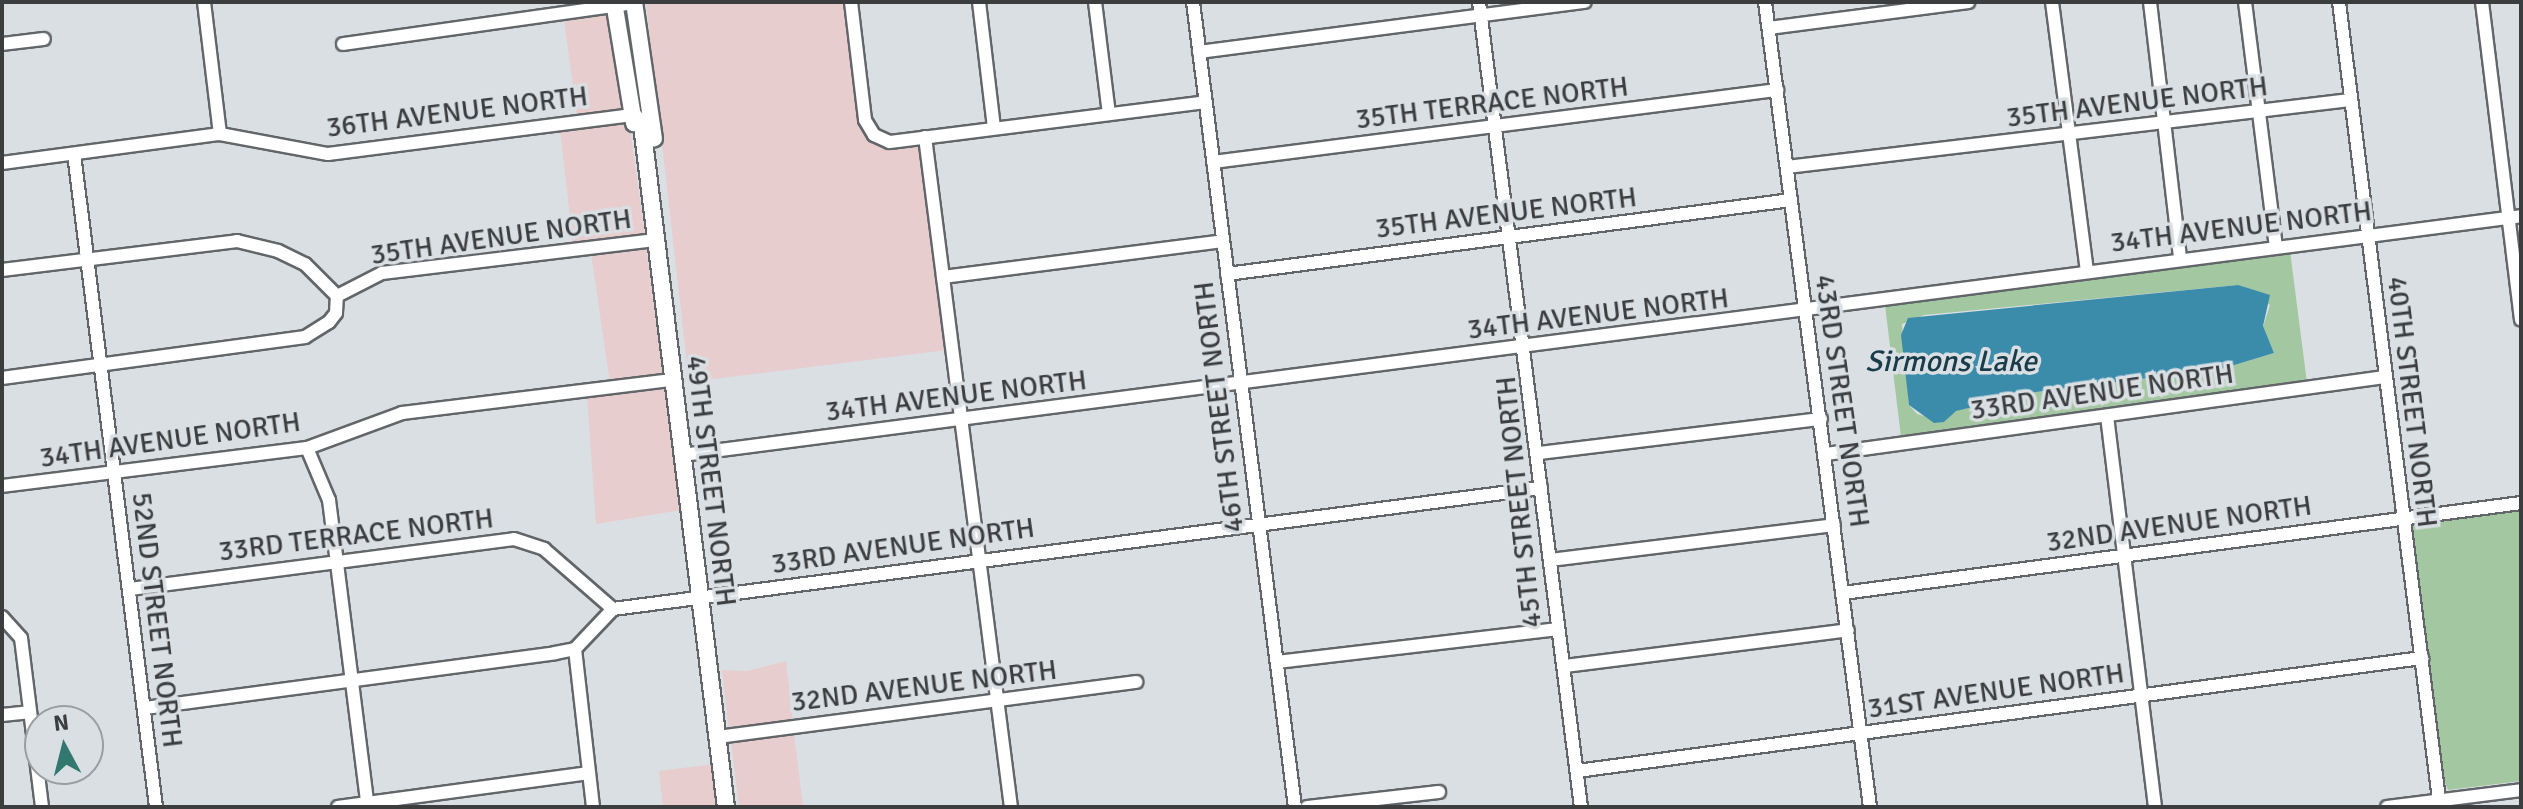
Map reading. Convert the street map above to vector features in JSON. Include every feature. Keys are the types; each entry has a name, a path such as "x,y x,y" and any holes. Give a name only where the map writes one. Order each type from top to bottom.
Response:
{"main road":[{"name":"49TH STREET NORTH","path":"634,3 655,148 646,162"},
{"name":"49TH STREET NORTH","path":"614,4 638,150 646,162 726,807"},
{"path":"633,115 648,93"}],"street":[{"path":"204,2 220,134"},
{"path":"851,2 865,120 874,135 890,142 1205,102"},
{"path":"979,2 994,128"},
{"path":"1095,2 1109,114"},
{"name":"46TH STREET NORTH","path":"1193,2 1295,807"},
{"path":"1199,52 1480,9 1585,2"},
{"name":"43RD STREET NORTH","path":"1765,2 1870,807"},
{"path":"1769,28 1968,2"},
{"path":"2052,2 2087,271"},
{"path":"2150,2 2180,259"},
{"path":"2245,2 2276,246"},
{"name":"40TH STREET NORTH","path":"2339,2 2439,804"},
{"path":"2482,2 2515,216 2521,320"},
{"path":"343,44 634,3"},
{"name":"45TH STREET NORTH","path":"1480,9 1539,453 1556,629 1565,666 1581,807"},
{"path":"2,44 44,39"},
{"name":"35TH TERRACE NORTH","path":"1213,162 1777,90"},
{"name":"35TH AVENUE NORTH","path":"1787,167 2350,100"},
{"name":"36TH AVENUE NORTH","path":"2,163 220,134 328,154 633,115"},
{"path":"925,137 1011,807"},
{"name":"52ND STREET NORTH","path":"74,154 156,807"},
{"name":"35TH AVENUE NORTH","path":"1227,274 1791,200"},
{"name":"34TH AVENUE NORTH","path":"682,455 1525,348 2515,216"},
{"name":"35TH AVENUE NORTH","path":"337,296 382,273 655,240"},
{"path":"943,277 1223,241"},
{"path":"2,270 228,242 254,244 305,264 337,296 336,313 329,322 305,337 2,378"},
{"name":"33RD AVENUE NORTH","path":"1826,454 2385,377"},
{"name":"34TH AVENUE NORTH","path":"2,486 307,448 402,413 672,380"},
{"path":"2107,416 2155,807"},
{"path":"1539,453 1821,419"},
{"path":"307,448 329,500 368,805"},
{"name":"33RD AVENUE NORTH","path":"613,609 1541,488"},
{"name":"32ND AVENUE NORTH","path":"1843,593 2521,503"},
{"path":"1550,560 1834,525"},
{"name":"33RD TERRACE NORTH","path":"130,589 514,539 544,549 613,609"},
{"path":"145,708 352,683 575,649 613,609"},
{"path":"3,618 21,638 28,705"},
{"path":"1277,662 1556,629"},
{"path":"1565,666 1848,630"},
{"path":"575,649 593,807"},
{"name":"31ST AVENUE NORTH","path":"1577,771 2422,658"},
{"name":"32ND AVENUE NORTH","path":"718,737 1136,682"},
{"path":"2,715 24,713"},
{"path":"338,807 589,773"},
{"path":"39,785 42,807"},
{"path":"2387,807 2439,804 2521,790"},
{"path":"1307,807 1439,792"}],"shaded area":[{"path":"646,2 846,2 868,138 922,147 947,350 689,382"},
{"path":"611,12 627,110 577,117 564,19"},
{"path":"629,121 645,236 573,244 560,130"},
{"path":"646,246 663,376 610,383 591,253"},
{"path":"665,387 681,510 596,524 587,396"},
{"path":"786,661 793,722 729,730 722,670 747,671"},
{"path":"794,733 803,807 739,807 731,741"},
{"path":"714,764 719,807 663,807 659,771"}],"green space":[{"path":"2290,251 2307,383 1901,437 1885,305","holes":["2238,285 2270,305 2263,327 2274,353 2221,369 2036,392 1955,411 1944,422 1917,414 1909,405 1902,324 1924,315"]},
{"path":"2521,510 2521,781 2448,790 2442,775 2412,526"}],"water":[{"name":"Sirmons Lake","path":"2238,285 2270,295 2263,326 2274,353 2221,369 2036,392 1956,411 1944,422 1934,423 1909,405 1901,335 1908,318"}]}
